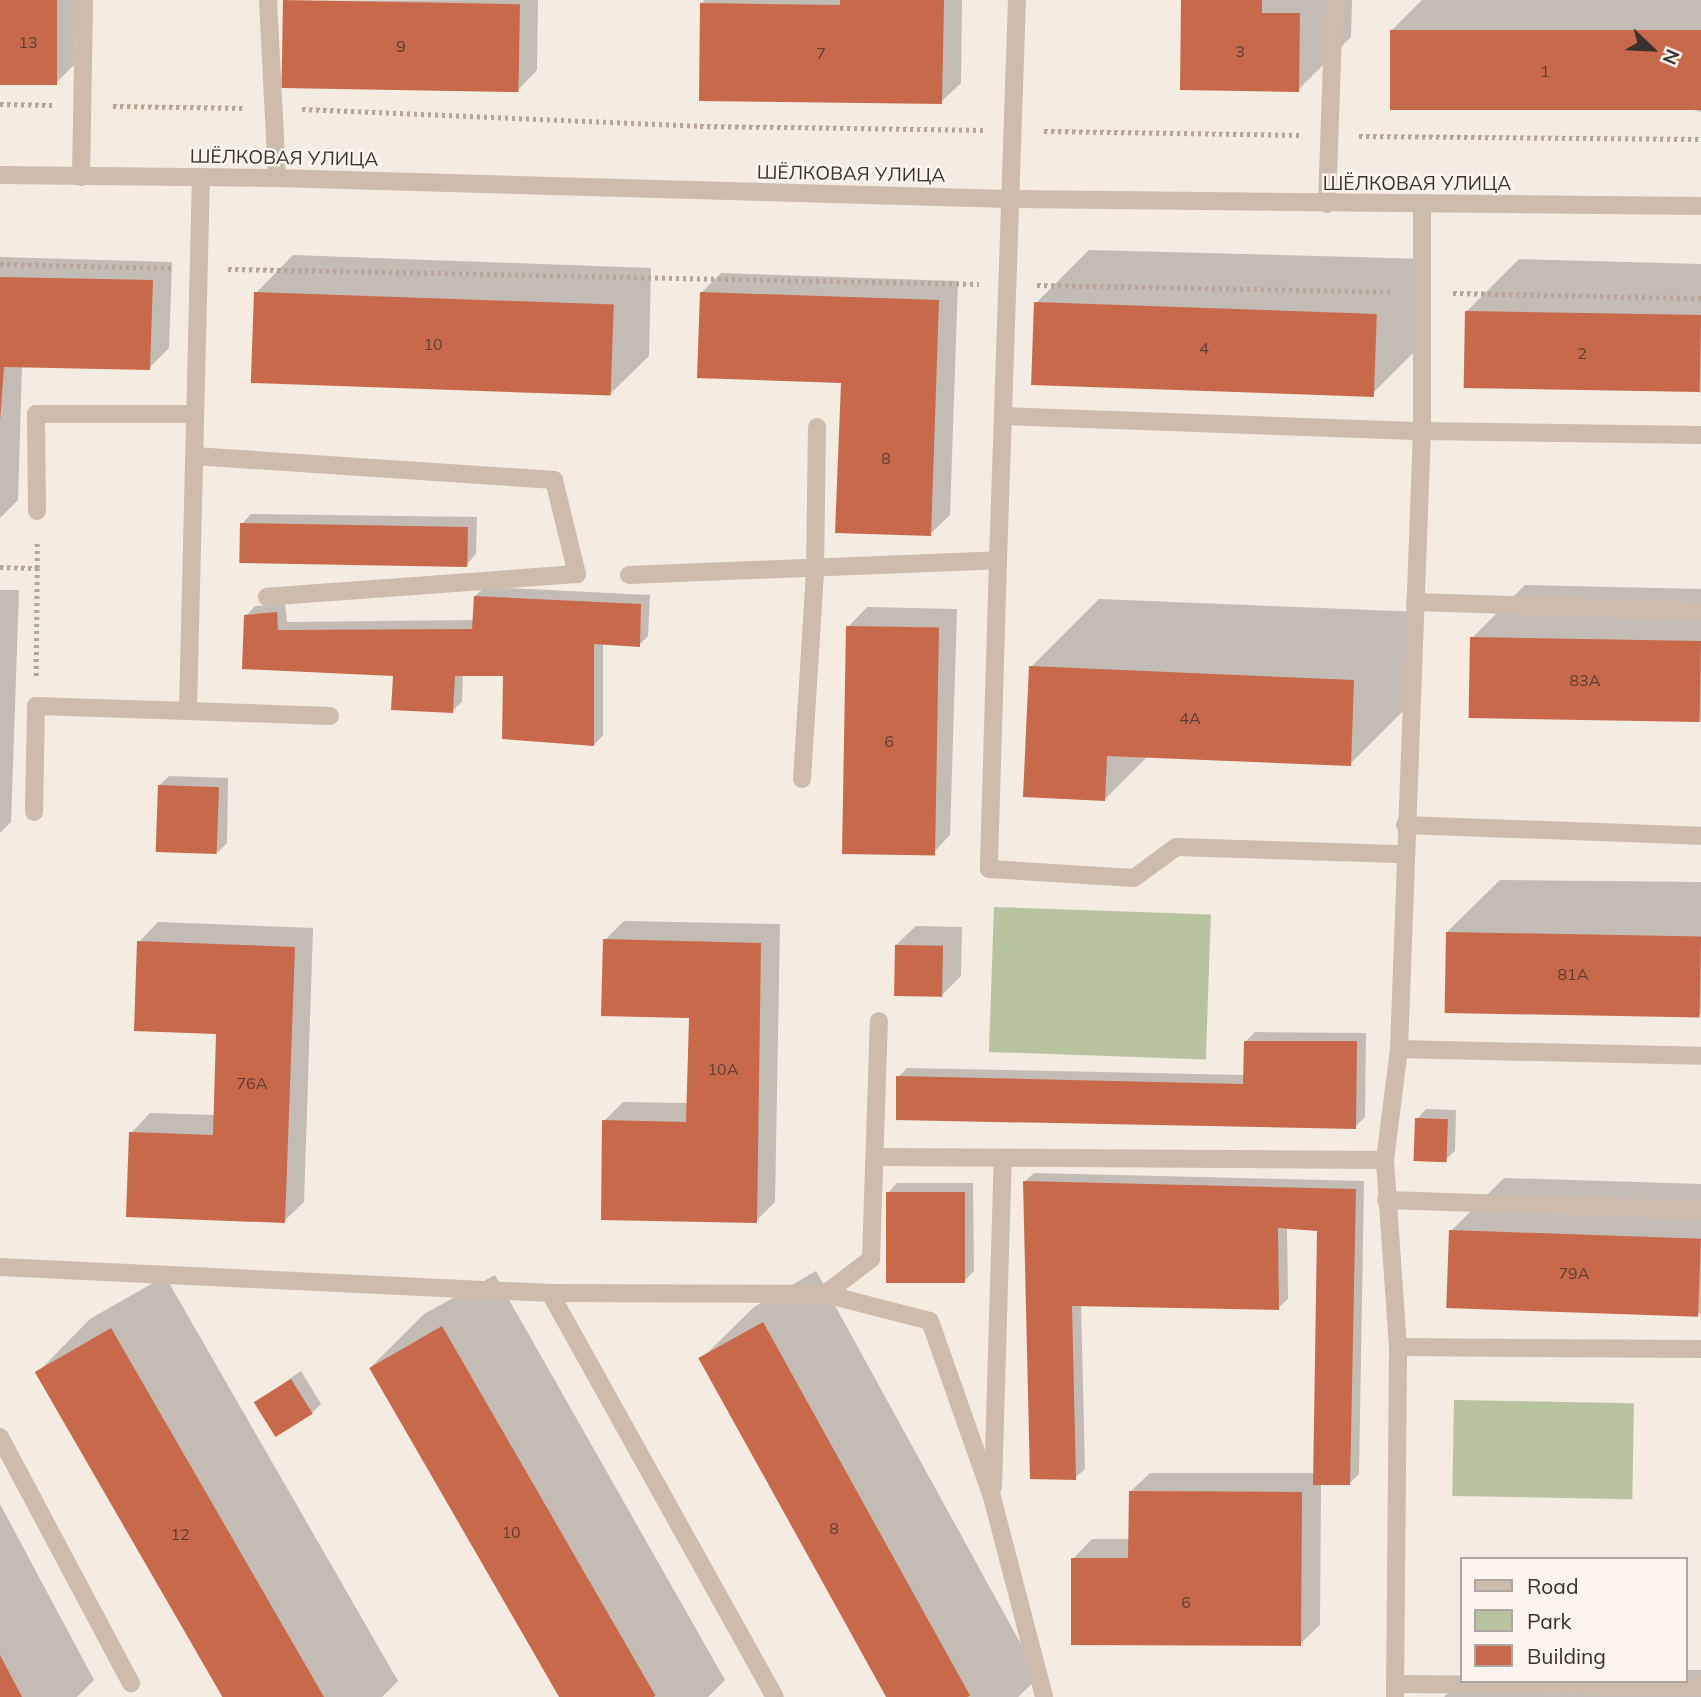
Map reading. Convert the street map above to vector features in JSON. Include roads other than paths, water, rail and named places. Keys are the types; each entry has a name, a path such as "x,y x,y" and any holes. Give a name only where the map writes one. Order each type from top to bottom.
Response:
{"street":[{"path":"81,177 85,106 84,0"},
{"path":"268,0 277,178"},
{"path":"1017,0 1008,199 1005,416 989,869 1134,878 1176,847 1405,854"},
{"path":"1327,204 1334,0"},
{"name":"ШЁЛКОВАЯ УЛИЦА","path":"0,176 277,178 1008,199 1701,206"},
{"path":"188,711 201,177"},
{"path":"1422,205 1422,431 1405,825 1399,1049 1385,1160 1398,1347 1395,1690 1701,1686"},
{"path":"37,511 36,414 195,414"},
{"path":"1005,416 1422,431 1701,435"},
{"path":"802,779 815,570 817,427"},
{"path":"194,456 554,480 577,574 267,597"},
{"path":"629,575 815,570 998,560"},
{"path":"1415,602 1701,611"},
{"path":"34,812 36,706 330,716"},
{"path":"1405,825 1701,836"},
{"path":"825,1294 871,1259 879,1021"},
{"path":"1399,1049 1701,1056"},
{"path":"876,1157 1385,1160"},
{"path":"992,1497 1003,1159"},
{"path":"1386,1200 1701,1210"},
{"path":"0,1267 550,1293 825,1294 930,1321 992,1497 1044,1697"},
{"path":"550,1293 775,1697"},
{"path":"1398,1347 1701,1349"},
{"path":"0,1437 131,1683"}]}
